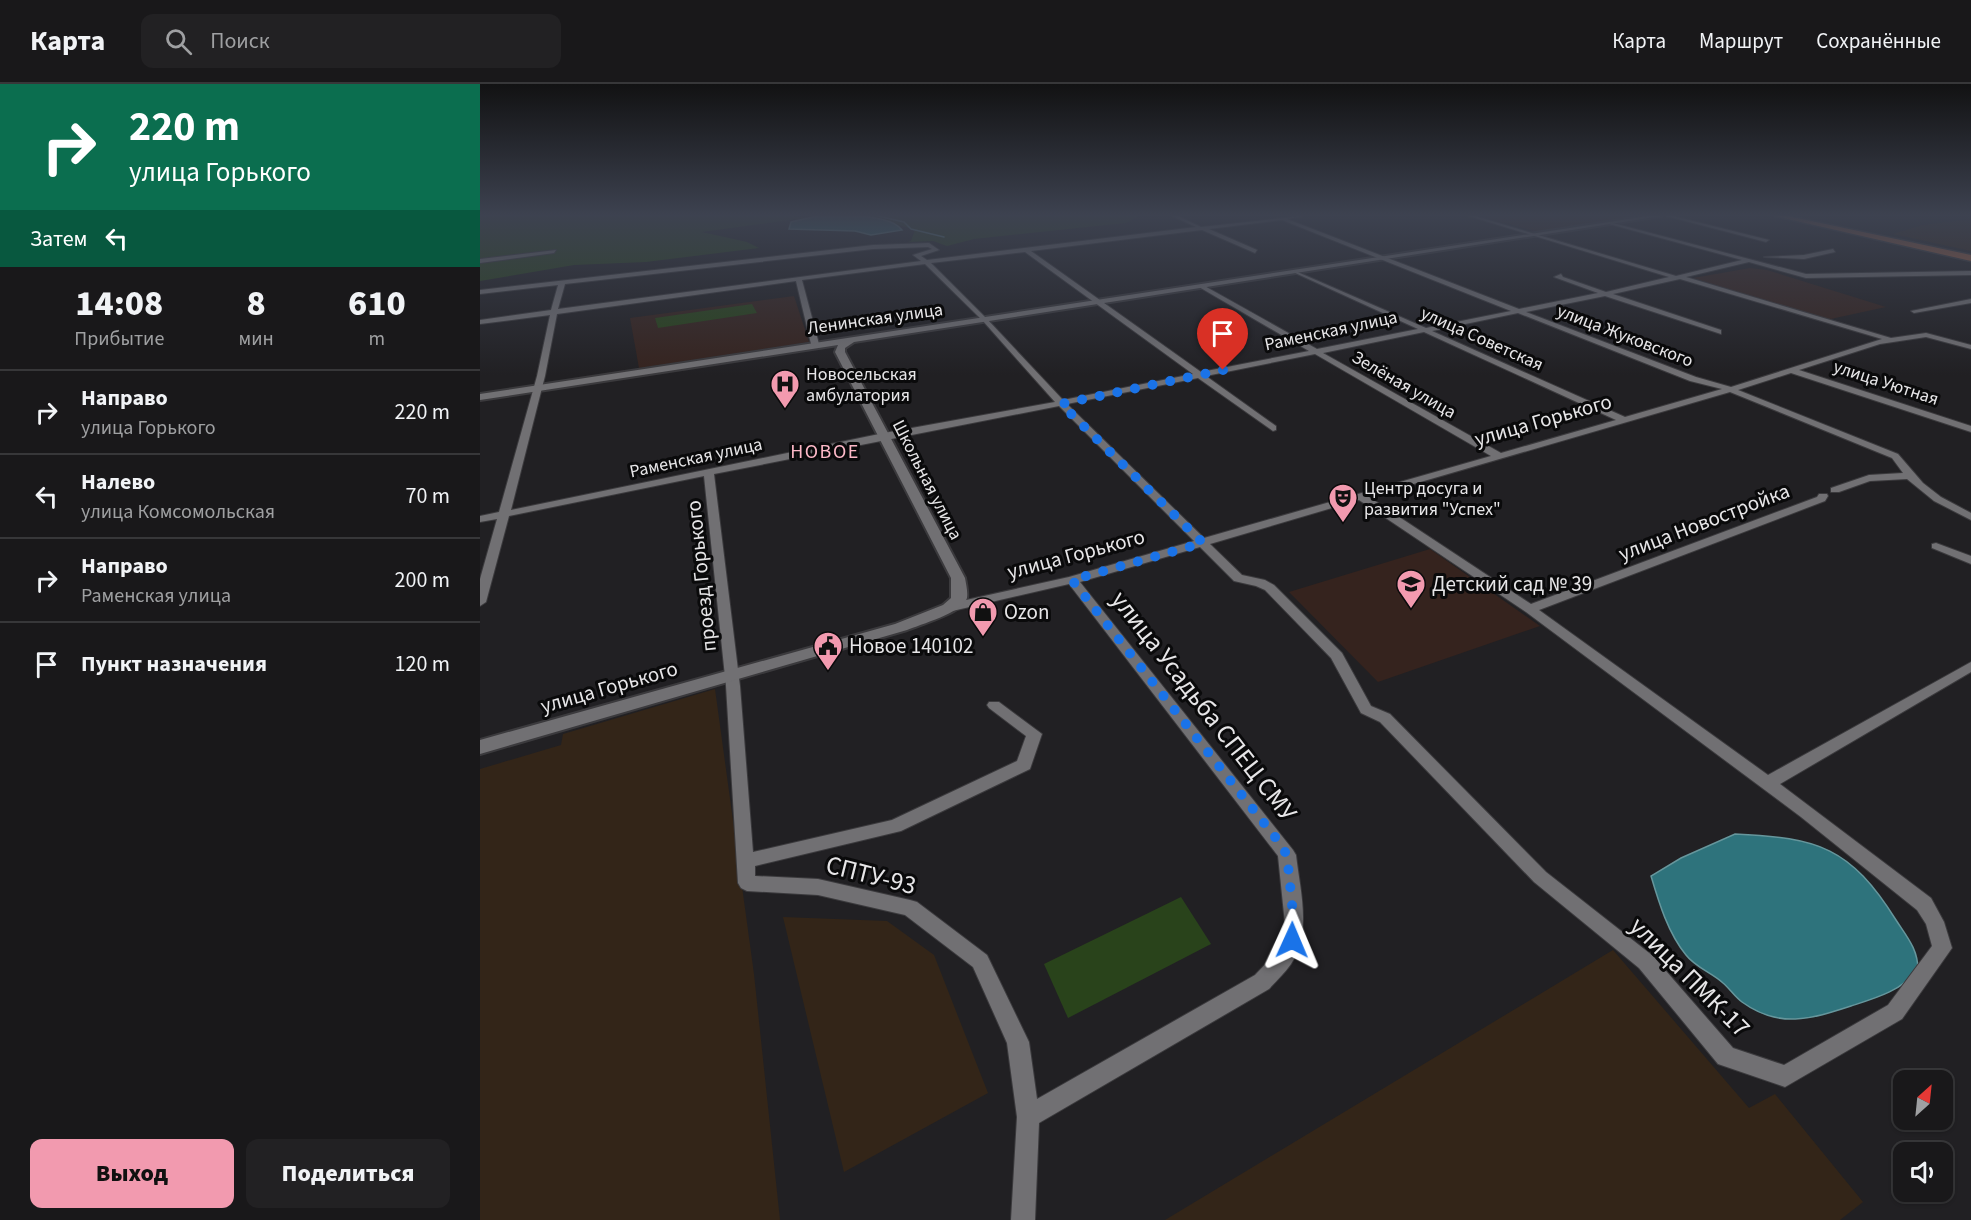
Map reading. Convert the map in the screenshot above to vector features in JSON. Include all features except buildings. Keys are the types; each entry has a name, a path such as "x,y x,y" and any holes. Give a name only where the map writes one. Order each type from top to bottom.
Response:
{"street":[{"path":"480,292 681,269"},
{"path":"480,322 874,269"},
{"path":"933,269 985,320 1061,404 1203,543"},
{"path":"1052,269 1273,428"},
{"name":"Ленинская улица","path":"480,397 1307,269"},
{"name":"улица Жуковского","path":"1412,269 1895,456 1908,476 1933,497 1971,517"},
{"name":"улица Горького","path":"1651,269 1890,340"},
{"name":"Раменская улица","path":"480,519 884,435 1061,404 1716,269"},
{"path":"1784,269 1812,277 1971,273"},
{"name":"улица Советская","path":"1295,271 1624,420"},
{"path":"1561,276 1557,277 1718,332"},
{"path":"799,279 815,344"},
{"path":"480,602 502,514 539,387 552,313 562,282"},
{"name":"Зелёная улица","path":"1201,286 1498,456"},
{"path":"1914,310 1971,301"},
{"name":"улица Горького","path":"480,747 901,627 948,608 1072,580 1203,543 1729,390 1890,340 1926,335 1968,345"},
{"name":"Школьная улица","path":"853,339 842,347 840,352 958,579 958,599 948,608"},
{"name":"улица Уютная","path":"1790,370 1971,429"},
{"name":"проезд Горького","path":"709,472 731,675"},
{"path":"1835,490 1869,478 1908,476"},
{"name":"улица ПМК-17","path":"1203,543 1238,578 1266,584 1272,589 1277,597 1337,656 1366,709 1385,718 1552,888 1618,937 1646,962 1726,1056 1785,1076 1895,1012 1942,948 1935,922 1924,904 1807,812 1530,609 1360,496"},
{"name":"улица Новостройка","path":"1530,609 1821,499 1823,496"},
{"path":"1936,546 1971,561"},
{"name":"улица Усадьба СПЕЦ СМУ","path":"1028,1117 1262,982 1284,958 1292,940 1294,924 1287,855 1072,580"},
{"path":"1766,784 1971,666"},
{"name":"СПТУ-93","path":"731,675 747,883 818,887 910,908 980,961 1018,1042 1028,1117 1023,1220"},
{"path":"744,861 896,826 1024,765 1034,734 994,705"}],"shaded area":[{"path":"1744,269 1767,270 1886,307 1826,320 1693,278"},
{"path":"794,296 809,342 639,368 630,318"},
{"name":"Детский сад № 39","path":"1430,549 1540,626 1378,682 1289,592"},
{"path":"715,689 754,974 780,1220 480,1220 480,769 561,745 563,734"},
{"path":"783,917 887,921 934,955 988,1093 844,1172"},
{"path":"1613,950 1749,1108 1775,1094 1863,1202 1840,1220 1165,1220"}],"green space":[{"path":"480,269 550,269 480,281"},
{"path":"752,304 757,313 658,328 655,318"},
{"path":"1181,897 1211,944 1068,1018 1044,964"}],"water":[{"path":"1735,834 1789,839 1811,844 1830,851 1847,862 1863,876 1904,932 1914,949 1918,970 1888,993 1809,1018 1782,1019 1769,1016 1742,1002 1719,979 1690,959 1680,946 1665,917 1651,876 1681,858"}],"place":[{"name":"Новосельская амбулатория","path":"785,410"},
{"name":"Центр досуга и развития \"Успех\"","path":"1343,524"},
{"name":"Детский сад № 39","path":"1411,610"},
{"name":"Ozon","path":"983,638"},
{"name":"Новое 140102","path":"828,672"}],"district":[{"name":"НОВОЕ","path":"825,452"}],"route":[{"path":"1223,370 1061,404 1203,543 1072,580 1287,855 1294,924 1292,940"}]}
